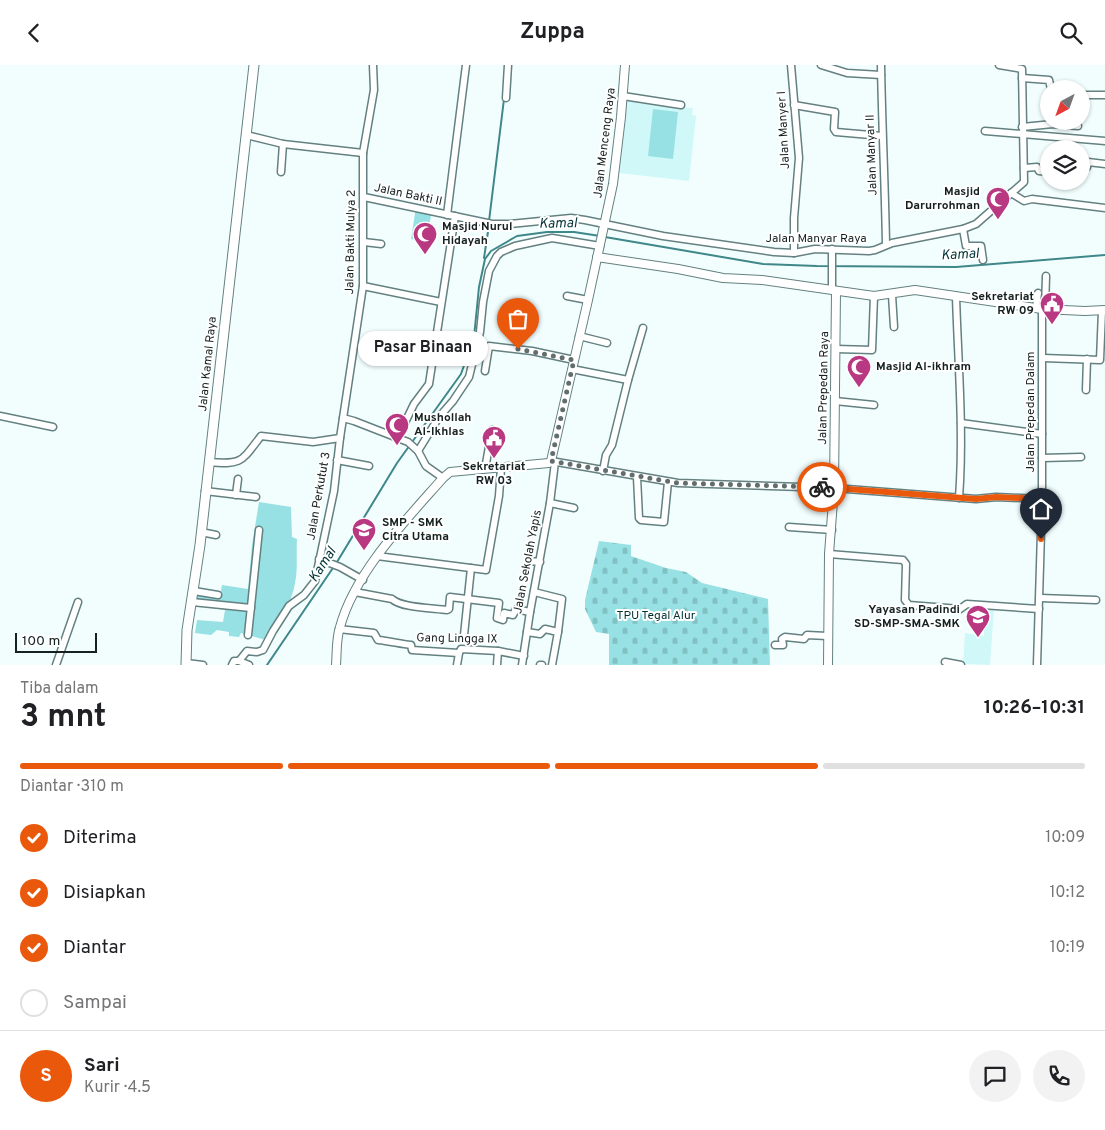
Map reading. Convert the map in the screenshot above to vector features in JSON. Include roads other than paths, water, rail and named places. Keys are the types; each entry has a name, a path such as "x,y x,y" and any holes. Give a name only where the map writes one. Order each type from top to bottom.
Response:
{"main road":[{"name":"Jalan Kamal Raya","path":"186,664 187,630 201,532 254,65"}],"street":[{"name":"Jalan Bakti Mulya 2","path":"343,419 363,286 363,153 374,90 373,65"},
{"path":"447,215 466,65"},
{"path":"506,98 508,65"},
{"name":"Jalan Menceng Raya","path":"553,462 613,184 625,65"},
{"name":"Jalan Manyer I","path":"791,65 799,158 794,218 794,253"},
{"path":"821,65 847,73 881,75"},
{"name":"Jalan Manyar II","path":"881,65 886,245"},
{"name":"Jalan Manyar Raya","path":"492,223 510,224 571,218 604,227 774,253 794,253 815,249 869,251 886,245 964,229 980,222 1024,182 1022,69 999,65"},
{"path":"1022,78 1049,80"},
{"path":"1090,95 1105,95"},
{"path":"623,96 681,105"},
{"path":"794,105 835,112 834,129 836,132 882,136"},
{"path":"1022,130 1040,126"},
{"path":"985,131 1022,130 1105,141"},
{"path":"246,135 283,144 363,153"},
{"path":"281,172 283,144"},
{"path":"1090,162 1105,164"},
{"path":"1024,167 1038,167 1040,172"},
{"path":"1011,193 1024,201 1032,199 1105,208"},
{"name":"Jalan Bakti II","path":"364,197 492,223"},
{"path":"398,437 414,404 429,384 455,216"},
{"path":"964,229 966,246 981,246 983,260"},
{"path":"417,450 469,377 480,332 489,271 497,256 501,252 515,246 552,238 600,244"},
{"path":"364,241 381,244"},
{"path":"832,249 834,290"},
{"path":"597,257 723,278 762,280 874,297 915,290 1041,309 1103,311 1100,360 1043,358"},
{"path":"1041,309 1046,277"},
{"path":"363,286 441,302"},
{"name":"Jalan Prepedan Raya","path":"828,665 829,554 834,488 836,401 834,290"},
{"path":"1038,293 1041,309"},
{"path":"892,295 894,327"},
{"path":"956,296 961,423 959,498"},
{"path":"567,297 588,300"},
{"path":"836,349 872,350 874,297"},
{"name":"Jalan Prepedan Dalam","path":"1037,665 1042,499 1043,358 1041,309"},
{"path":"603,471 606,455 612,445 643,328"},
{"path":"579,336 607,343"},
{"path":"485,371 488,349 494,346 538,352 574,360"},
{"path":"1086,390 1087,359"},
{"path":"572,369 628,379"},
{"path":"836,401 874,405"},
{"path":"0,415 53,427"},
{"path":"343,419 408,442 417,450 426,466 443,478"},
{"name":"Jalan Perkutut 3","path":"343,419 334,491 319,559 340,567 362,580"},
{"path":"961,423 1042,435"},
{"path":"485,469 492,430"},
{"path":"209,462 238,463 261,436 313,442 340,438"},
{"path":"1042,457 1081,457"},
{"path":"337,459 369,466"},
{"path":"336,665 339,629 345,611 362,580 394,533 450,472 553,462 678,483 834,488 976,499 996,497 1042,499"},
{"name":"Jalan Sekolah Yapis","path":"522,665 550,503 553,462"},
{"path":"377,556 487,569 499,496 501,468"},
{"path":"637,477 639,518 641,520 664,522 668,482"},
{"path":"236,495 238,479"},
{"path":"205,491 256,497"},
{"path":"550,503 574,508"},
{"path":"788,527 832,530"},
{"path":"248,635 259,530"},
{"path":"201,532 216,535"},
{"path":"829,554 903,560 906,563 905,597 906,603 909,605 960,609 967,604 1039,609"},
{"path":"239,661 247,651 257,652 263,650 290,606 304,595 315,581 319,559"},
{"path":"530,561 540,562"},
{"path":"464,635 471,568"},
{"path":"194,591 218,595"},
{"path":"355,592 392,599 395,602 407,605 446,610 448,609 450,597 499,603 497,618 503,621 504,613 513,615 516,609 530,612"},
{"path":"534,592 562,599 552,665"},
{"path":"1040,598 1096,600"},
{"path":"56,665 78,602"},
{"path":"192,602 251,608"},
{"name":"Gang Lingga IX","path":"339,629 374,633 378,640 411,645 412,649 459,653 461,649 498,651 524,656"},
{"path":"527,631 540,634 545,629 558,632"},
{"path":"775,645 783,645 782,639 785,637 804,639 807,635 827,636"},
{"path":"497,665 498,651"},
{"path":"457,665 459,653"},
{"path":"232,665 234,661 249,665"},
{"path":"945,662 961,665"},
{"path":"186,664 203,665"}],"waterway":[{"path":"489,221 504,99"},
{"path":"484,258 489,225"},
{"name":"Kamal","path":"267,665 337,562 397,463 461,374 474,337 479,287 485,259 491,251 517,236 547,232 574,232 600,236"},
{"name":"Kamal","path":"605,237 763,264 817,266 956,267 1105,255"}],"place":[{"name":"Masjid Darurrohman","path":"998,220"},
{"name":"Masjid Nurul Hidayah","path":"425,255"},
{"name":"Sekretariat RW 09","path":"1052,325"},
{"name":"Pasar Binaan","path":"518,349"},
{"name":"Masjid Al-ikhram","path":"859,388"},
{"name":"Mushollah Al-Ikhlas","path":"397,446"},
{"name":"Sekretariat RW 03","path":"494,459"},
{"name":"SMP - SMK Citra Utama","path":"364,551"},
{"name":"Yayasan Padindi SD-SMP-SMA-SMK","path":"978,638"}],"park label":[{"name":"TPU Tegal Alur","path":"656,616"}]}
